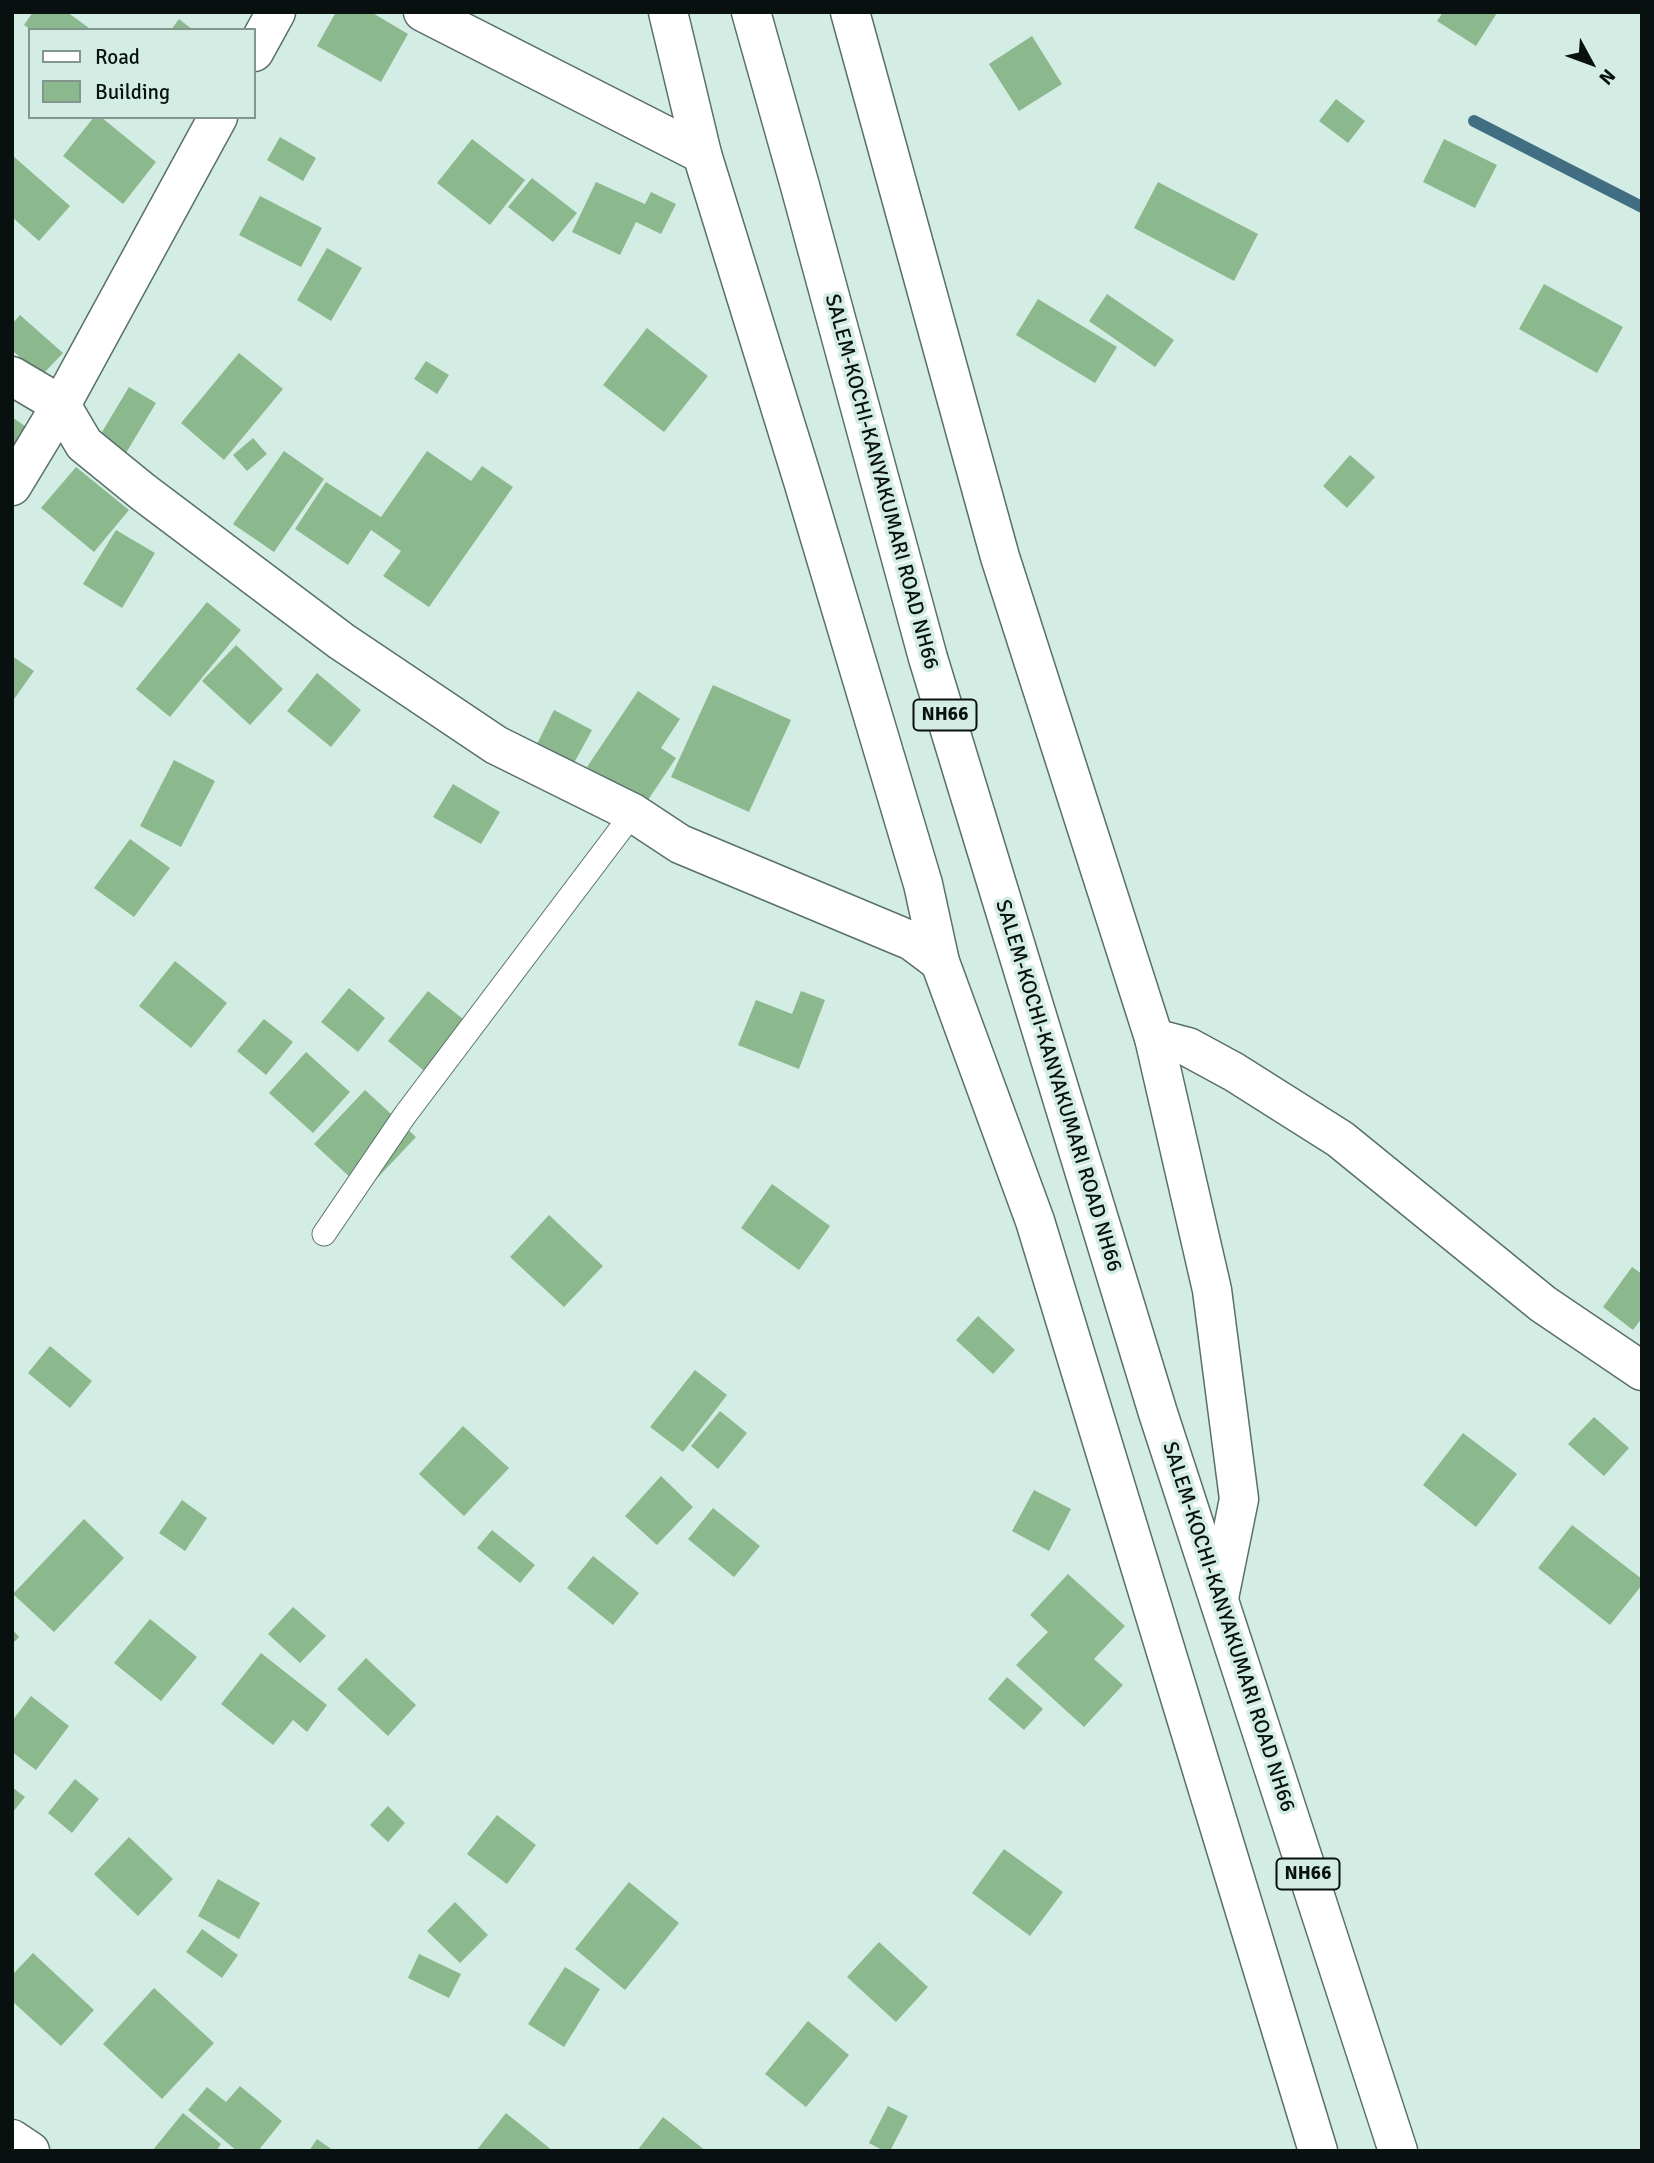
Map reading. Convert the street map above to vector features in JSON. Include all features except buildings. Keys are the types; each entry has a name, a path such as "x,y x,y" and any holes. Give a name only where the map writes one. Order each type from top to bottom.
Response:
{"main road":[{"path":"256,48 275,12"},
{"path":"423,12 702,154"},
{"path":"668,12 702,154 919,871 940,962 1035,1222 1318,2151"},
{"name":"SALEM-KOCHI-KANYAKUMARI ROAD NH66","path":"751,12 928,658 1158,1413 1398,2151"},
{"path":"850,12 1000,557 1154,1038 1212,1290 1239,1499 1219,1598"},
{"path":"12,486 61,405 217,119"},
{"path":"12,376 61,405 84,444 142,492 341,641 496,745 633,813 680,844 912,941 940,962"},
{"path":"1154,1038 1188,1047 1223,1066 1340,1139 1542,1304 1642,1371"},
{"path":"12,2139 30,2151"}],"lane":[{"path":"324,1234 405,1115 633,813"}],"waterway":[{"path":"1474,121 1642,207"}]}
